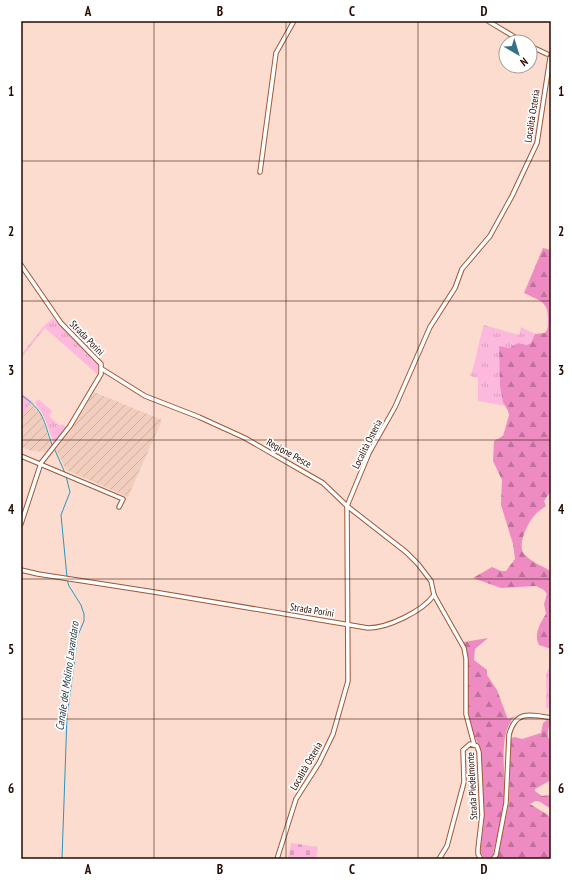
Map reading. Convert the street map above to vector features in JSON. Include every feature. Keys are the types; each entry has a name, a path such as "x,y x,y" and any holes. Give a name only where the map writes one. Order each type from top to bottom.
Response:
{"street":[{"path":"260,172 276,52 294,21"},
{"path":"488,21 510,34"},
{"path":"538,49 549,53 551,58"},
{"name":"Località Osteria","path":"276,859 296,799 319,763 333,734 348,681 347,506 369,453 395,407 430,327 455,288 462,269 490,236 512,196 537,143 551,58"},
{"name":"Strada Porini","path":"21,265 61,323 101,364 102,369 101,374 70,426 41,464 21,524"},
{"name":"Regione Pesce","path":"102,369 145,396 199,417 263,448 323,482 347,506 406,552 418,564 431,581 434,595"},
{"path":"21,456 123,499 120,507"},
{"name":"Strada Porini","path":"21,570 368,628 378,628 414,612 424,606 434,595"},
{"path":"434,595 464,648 466,714 474,744"},
{"path":"493,859 496,855 506,803 509,735 511,726 524,715 551,718"},
{"name":"Strada Piedelmonte","path":"439,859 447,846 464,782 463,750 470,744 477,746 479,752 482,815 478,854 481,859"}],"shaded area":[{"path":"94,392 162,420 128,497 66,470 56,450 72,429"},
{"path":"30,402 41,415 51,446 46,452 32,451 21,447 21,421"}],"green space":[{"path":"543,248 551,250 551,491 544,501 546,506 535,515 528,524 522,540 522,550 524,554 533,562 551,571 551,649 539,645 537,641 538,628 546,614 544,604 547,594 544,590 536,586 501,588 473,578 492,567 501,571 506,571 515,559 513,544 501,505 502,480 493,461 494,441 503,436 509,415 503,402 500,387 499,346 509,348 518,343 527,345 531,343 535,334 545,333 547,330 548,314 545,305 539,300 524,293"},
{"path":"53,318 98,365 98,375 45,328 21,358 21,355 43,327"},
{"path":"484,325 519,335 521,327 535,334 531,343 527,345 518,343 509,348 499,346 500,387 505,406 478,401 478,378 470,376"},
{"path":"21,393 33,402 32,404 30,403 21,421"},
{"path":"38,399 52,411 49,416 60,426 62,424 66,427 54,443 44,416 35,403"},
{"path":"488,638 475,649 474,660 487,670 487,675 497,690 508,719 515,716 509,724 504,744 505,800 503,814 493,854 490,859 485,859 480,852 484,820 481,751 469,723 467,712 464,642"},
{"path":"551,663 551,706 546,709 546,674"},
{"path":"547,720 550,721 548,734 551,742 551,780 535,789 535,791 542,796 551,795 551,808 539,801 530,804 548,815 551,820 551,859 497,859 509,803 511,738 515,737 522,739 541,733 543,723"},
{"path":"291,843 318,847 316,859 288,859"}],"waterway":[{"name":"Canale del Molino Lavandaro","path":"21,395 39,411 45,422 52,445"},
{"name":"Canale del Molino Lavandaro","path":"54,448 65,473"},
{"name":"Canale del Molino Lavandaro","path":"66,476 70,492 61,515 67,577"},
{"name":"Canale del Molino Lavandaro","path":"62,859 67,716 78,635 84,621 84,614 81,605 67,580"}]}
